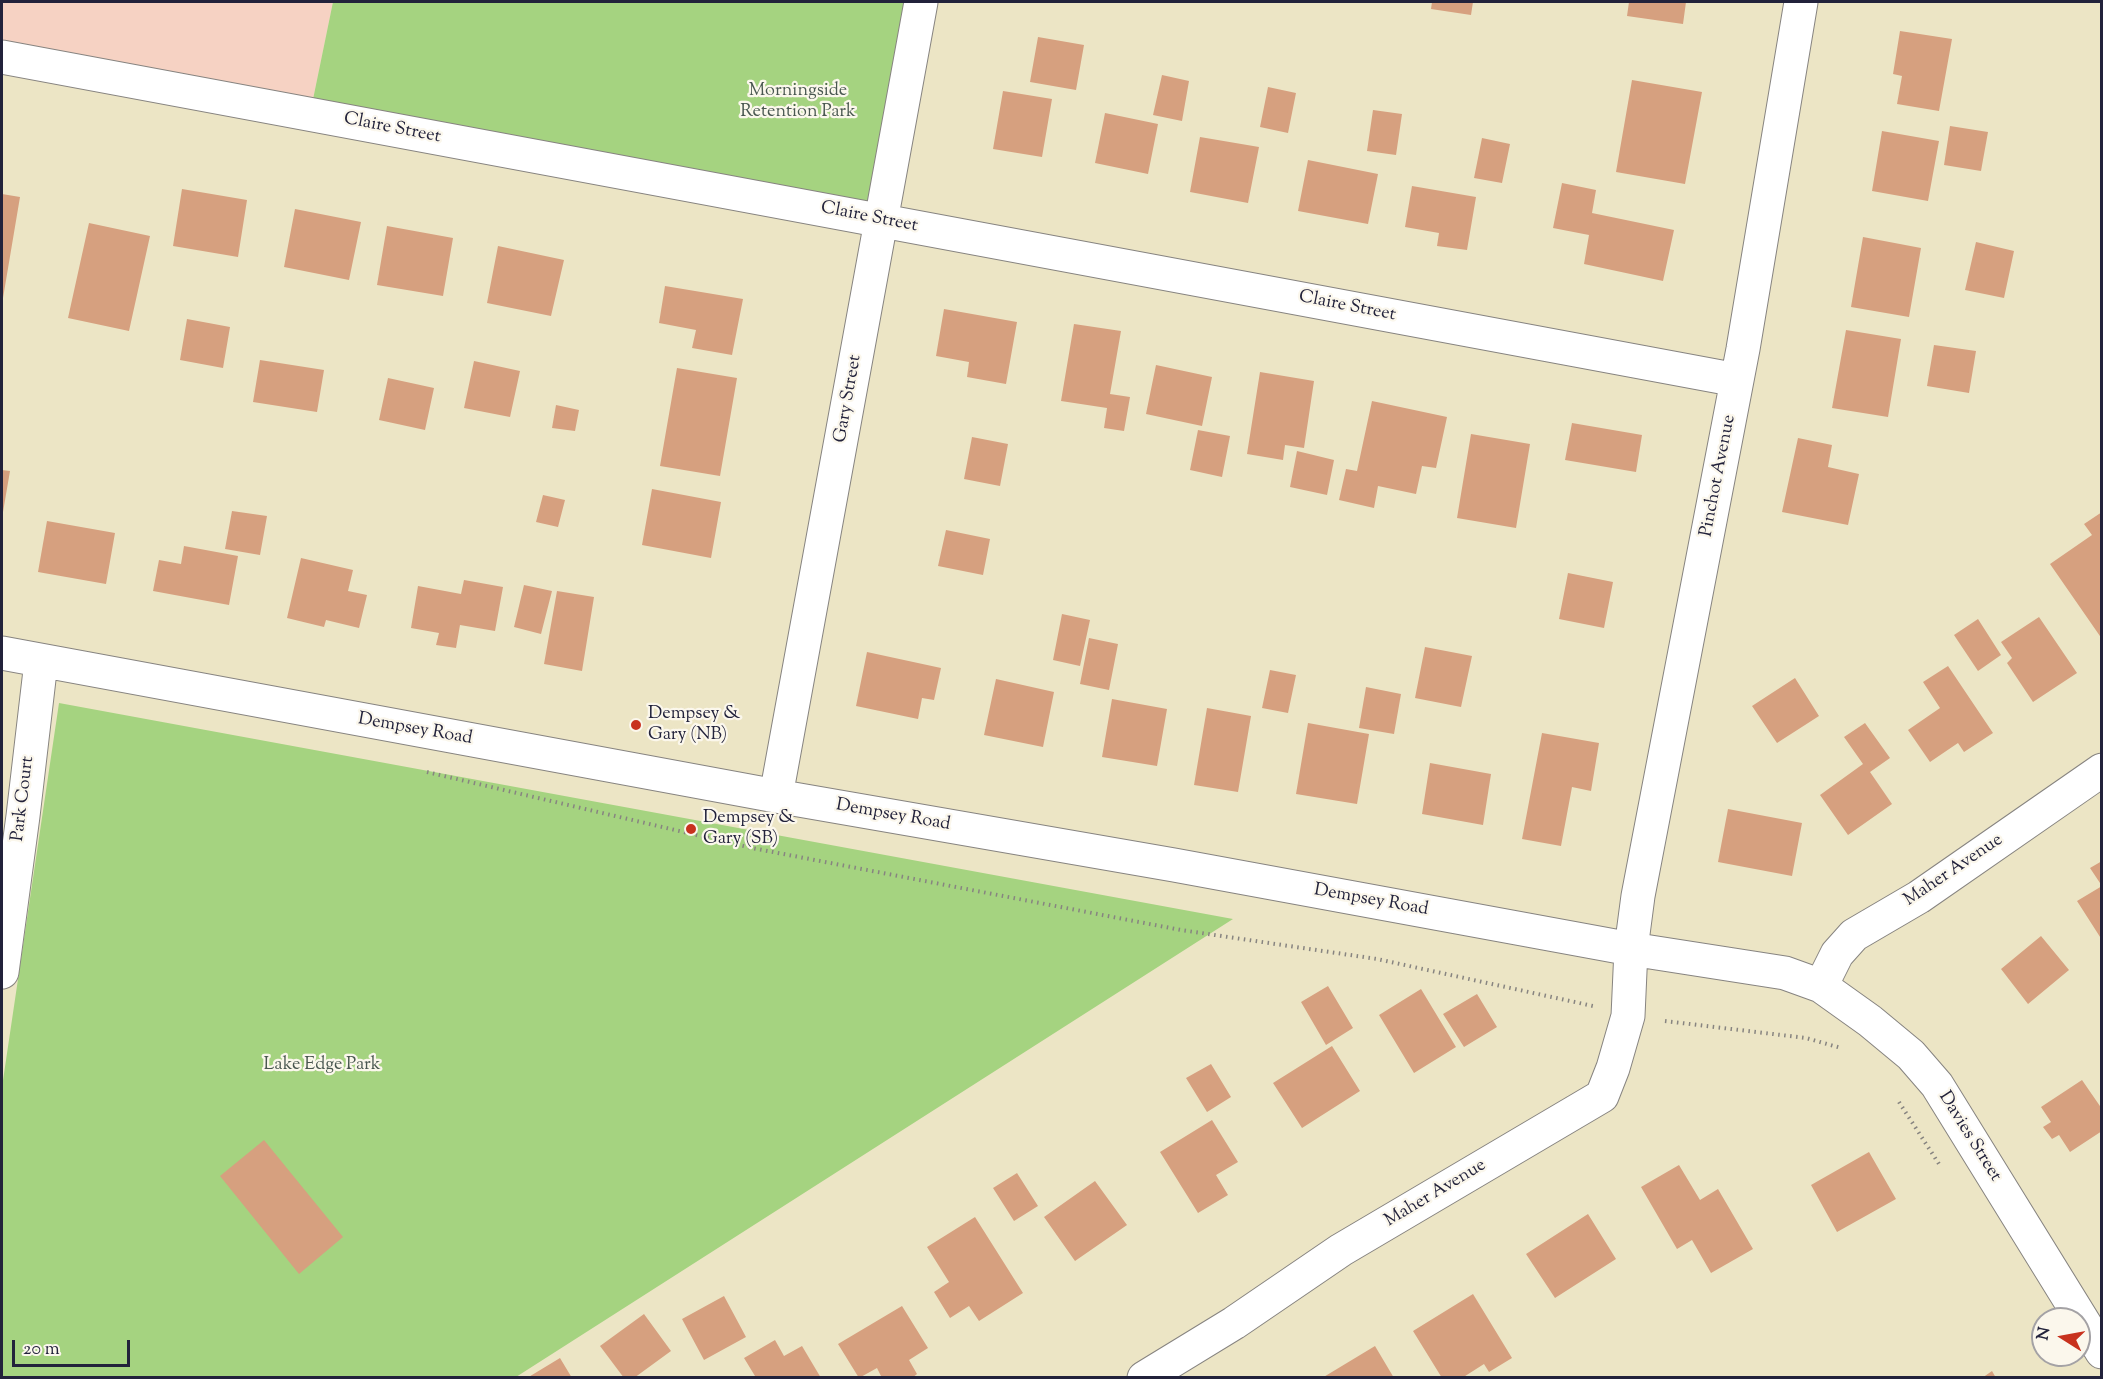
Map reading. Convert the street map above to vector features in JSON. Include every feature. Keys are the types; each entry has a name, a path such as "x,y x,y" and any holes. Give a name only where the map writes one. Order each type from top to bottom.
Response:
{"street":[{"name":"Gary Street","path":"776,796 921,2"},
{"name":"Pinchot Avenue","path":"1631,949 1640,884 1737,380 1801,2"},
{"name":"Claire Street","path":"2,57 1737,380"},
{"name":"Dempsey Road","path":"2,653 776,796 1174,865 1631,949 1785,974"},
{"name":"Park Court","path":"2,972 41,662"},
{"name":"Maher Avenue","path":"1821,986 1837,954 1854,935 1919,897 2102,770"},
{"name":"Maher Avenue","path":"1144,1377 1234,1323 1341,1250 1602,1096 1613,1068 1628,1016 1631,949"},
{"name":"Davies Street","path":"1785,974 1821,986 1870,1021 1911,1055 1937,1085 2102,1352"}],"path":[{"path":"417,770 752,848 1181,930 1377,959 1570,1000"},
{"path":"1708,1028 1806,1038 1845,1049"}],"shaded area":[{"path":"2,2 333,2 310,114 2,57"}],"green space":[{"name":"Morningside Retention Park","path":"333,2 921,2 881,220 310,114"},
{"name":"Lake Edge Park","path":"59,703 1233,919 516,1377 2,1378 2,1087"}],"building":[{"path":"1432,2 1473,2 1471,15 1431,9"},
{"path":"1629,2 1686,2 1683,24 1627,16"},
{"path":"1900,31 1952,39 1939,111 1897,104 1902,76 1893,74"},
{"path":"1038,37 1084,45 1076,90 1030,82"},
{"path":"1162,75 1189,81 1182,121 1153,115"},
{"path":"1632,80 1702,92 1685,184 1616,172"},
{"path":"1268,87 1296,93 1288,133 1260,127"},
{"path":"1003,91 1052,99 1042,157 993,149"},
{"path":"1373,110 1402,114 1396,155 1367,151"},
{"path":"1105,113 1158,124 1148,174 1095,163"},
{"path":"1950,126 1988,132 1981,171 1944,165"},
{"path":"1882,131 1939,141 1928,201 1872,191"},
{"path":"1200,137 1259,147 1248,203 1190,192"},
{"path":"1482,138 1510,144 1502,183 1474,178"},
{"path":"1308,160 1378,174 1368,224 1298,211"},
{"path":"1562,183 1596,190 1592,213 1674,230 1663,281 1584,264 1589,235 1553,228"},
{"path":"1412,186 1476,197 1467,250 1437,246 1439,233 1405,227"},
{"path":"182,189 247,200 238,257 173,246"},
{"path":"2,194 20,197 3,298 2,297"},
{"path":"295,209 361,222 349,280 284,267"},
{"path":"89,223 150,236 129,331 68,318"},
{"path":"387,226 453,238 443,296 377,285"},
{"path":"1863,237 1921,248 1909,317 1851,307"},
{"path":"1976,242 2014,251 2004,298 1965,290"},
{"path":"498,246 564,260 551,316 487,303"},
{"path":"665,286 743,299 732,355 692,348 696,330 659,323"},
{"path":"944,309 1017,322 1006,384 967,377 969,362 936,356"},
{"path":"187,319 230,327 223,368 180,360"},
{"path":"1074,324 1121,331 1110,394 1130,397 1124,431 1104,428 1107,408 1061,401"},
{"path":"1846,330 1901,339 1888,417 1832,408"},
{"path":"1934,345 1976,351 1969,393 1927,386"},
{"path":"260,360 324,370 317,412 253,402"},
{"path":"474,361 520,371 510,417 464,408"},
{"path":"1156,365 1212,377 1202,426 1146,414"},
{"path":"677,368 737,378 720,476 660,466"},
{"path":"1260,372 1314,381 1304,448 1285,445 1283,460 1247,454"},
{"path":"388,378 434,388 425,430 379,420"},
{"path":"1372,401 1447,417 1436,468 1422,466 1416,494 1378,486 1374,508 1339,500 1346,469 1357,471"},
{"path":"556,405 579,410 575,431 552,428"},
{"path":"1572,423 1642,435 1636,472 1565,460"},
{"path":"1198,430 1230,436 1222,477 1190,470"},
{"path":"1471,434 1530,444 1516,528 1457,518"},
{"path":"972,437 1008,444 1000,486 964,479"},
{"path":"1798,438 1832,445 1828,467 1859,474 1848,525 1782,512"},
{"path":"1297,451 1334,460 1327,495 1290,487"},
{"path":"2,470 10,471 3,512 2,512"},
{"path":"652,489 721,502 711,558 642,545"},
{"path":"543,495 565,500 558,527 536,522"},
{"path":"232,511 267,516 260,555 225,549"},
{"path":"2102,512 2102,639 2050,564 2092,535 2084,524"},
{"path":"47,521 115,533 106,584 38,572"},
{"path":"946,530 990,539 983,575 938,566"},
{"path":"184,546 238,556 229,605 153,591 159,560 181,564"},
{"path":"301,558 353,570 348,591 367,595 359,628 326,620 324,627 287,618"},
{"path":"1568,573 1613,582 1604,628 1559,619"},
{"path":"464,580 503,587 495,631 460,625 456,648 436,645 439,633 411,628 418,586 461,594"},
{"path":"524,585 552,591 541,634 514,627"},
{"path":"557,591 594,597 582,671 544,664"},
{"path":"1062,614 1090,620 1080,666 1053,660"},
{"path":"2039,617 2077,673 2033,702 2007,663 2012,658 2001,642"},
{"path":"1978,619 2001,655 1978,671 1954,635"},
{"path":"1089,638 1118,644 1109,690 1080,684"},
{"path":"1425,647 1472,656 1461,707 1415,698"},
{"path":"867,652 941,668 934,700 922,698 918,719 856,706"},
{"path":"1948,666 1993,733 1964,752 1958,743 1930,762 1908,730 1940,708 1923,682"},
{"path":"1270,670 1296,675 1288,713 1262,708"},
{"path":"1795,678 1819,716 1777,743 1752,706"},
{"path":"996,679 1054,692 1043,747 984,735"},
{"path":"1366,687 1401,694 1394,734 1359,728"},
{"path":"1112,699 1167,709 1157,766 1102,757"},
{"path":"1207,708 1251,716 1238,792 1194,785"},
{"path":"1308,723 1369,734 1357,804 1296,794"},
{"path":"1865,723 1890,758 1870,772 1892,804 1848,835 1820,795 1863,764 1844,737"},
{"path":"1542,733 1599,743 1591,791 1572,787 1561,846 1522,839"},
{"path":"1430,763 1491,774 1483,825 1422,814"},
{"path":"1728,809 1802,823 1792,876 1718,862"},
{"path":"2102,861 2102,886 2090,868"},
{"path":"2102,886 2102,940 2077,901"},
{"path":"2041,936 2069,970 2028,1004 2001,969"},
{"path":"1328,986 1353,1028 1326,1045 1301,1002"},
{"path":"1421,989 1456,1047 1414,1073 1379,1015"},
{"path":"1477,994 1497,1027 1464,1047 1443,1014"},
{"path":"1332,1046 1360,1091 1302,1128 1273,1083"},
{"path":"1211,1064 1231,1097 1207,1112 1186,1078"},
{"path":"2082,1080 2102,1109 2102,1131 2070,1152 2059,1135 2052,1139 2043,1127 2051,1122 2041,1107"},
{"path":"1212,1120 1238,1162 1216,1175 1228,1195 1198,1213 1160,1152"},
{"path":"264,1140 343,1237 299,1274 220,1176"},
{"path":"1869,1152 1896,1199 1837,1232 1811,1185"},
{"path":"1679,1165 1700,1200 1718,1189 1753,1249 1711,1273 1692,1240 1677,1249 1641,1187"},
{"path":"1017,1173 1038,1206 1014,1221 993,1188"},
{"path":"1095,1181 1127,1225 1075,1261 1044,1217"},
{"path":"1588,1214 1616,1259 1555,1298 1526,1254"},
{"path":"975,1217 1023,1293 979,1321 969,1306 950,1318 934,1292 949,1282 927,1247"},
{"path":"1473,1294 1512,1358 1489,1372 1484,1364 1462,1378 1442,1378 1413,1331"},
{"path":"724,1296 746,1337 704,1360 682,1319"},
{"path":"902,1306 928,1348 909,1360 917,1374 912,1378 882,1378 877,1368 859,1378 838,1344"},
{"path":"644,1314 671,1351 634,1378 624,1378 600,1346"},
{"path":"775,1340 784,1356 802,1346 821,1378 752,1378 755,1376 744,1358"},
{"path":"1375,1346 1394,1378 1322,1378"},
{"path":"560,1358 572,1378 527,1378"},
{"path":"1992,1371 1996,1378 1982,1378"}],"place":[{"name":"Dempsey & Gary (NB)","path":"636,725"},
{"name":"Dempsey & Gary (SB)","path":"691,829"}]}
